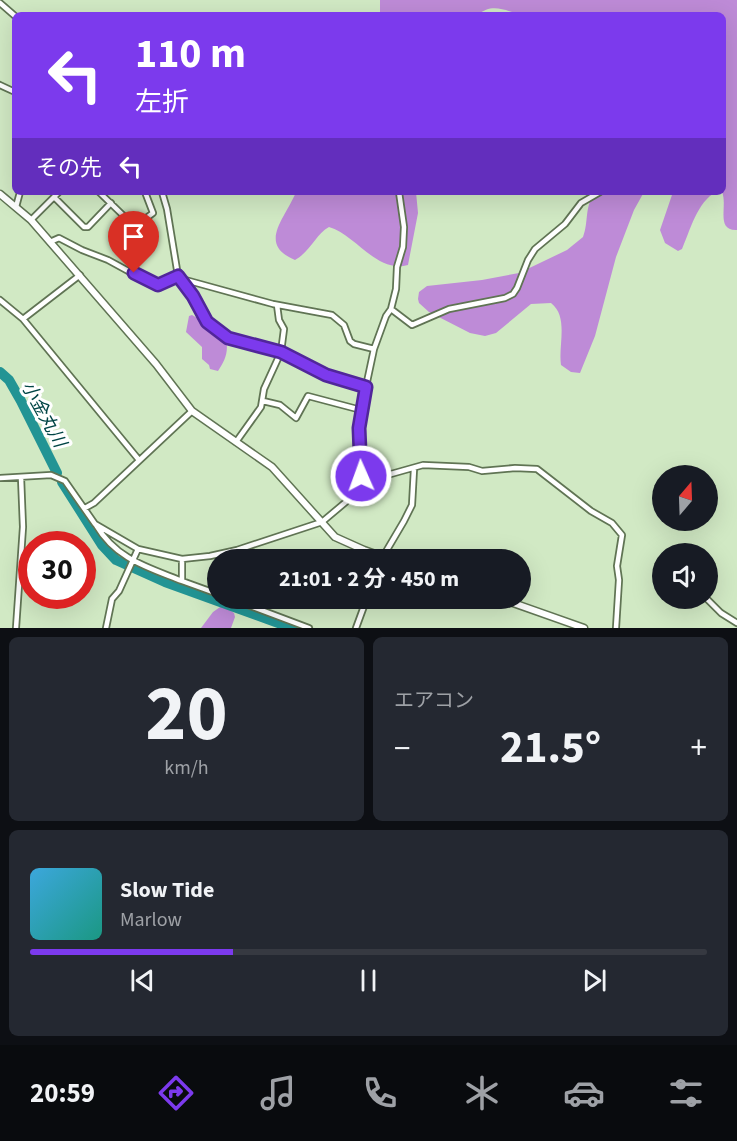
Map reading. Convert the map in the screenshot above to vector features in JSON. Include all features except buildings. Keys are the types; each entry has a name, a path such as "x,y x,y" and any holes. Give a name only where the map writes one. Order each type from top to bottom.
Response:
{"main road":[{"path":"0,194 31,220 156,364 192,411 272,467 335,537 362,549"},
{"path":"531,609 585,628"}],"street":[{"path":"0,3 12,13"},
{"path":"16,207 19,195"},
{"path":"102,195 130,222 145,219 153,213 146,195"},
{"path":"163,195 178,276 193,296 207,322 228,338 281,352 326,375 366,387"},
{"path":"95,524 138,549 182,559 237,550 322,522 347,501 359,483 361,466 359,428 374,349 386,316 391,309 396,289 397,267 404,239 399,195"},
{"path":"391,309 412,325 449,309 505,298 513,294 518,288 528,260 535,249 565,224 578,206 595,195"},
{"path":"31,220 54,197 84,227 88,227 111,204"},
{"path":"50,242 59,238 108,260 152,284 161,285 178,276"},
{"path":"23,319 80,276"},
{"path":"178,276 186,282 211,286 277,305 332,315 344,325 350,341 374,349"},
{"path":"0,300 23,319 139,460"},
{"path":"237,442 263,401 264,389 281,352 284,329 276,312 277,305"},
{"path":"263,401 280,405 296,418 308,396 362,410"},
{"path":"84,508 93,504 192,411"},
{"path":"361,466 392,474 423,465 469,467 482,471 537,469 591,511 612,523 622,535 617,566 619,580 616,628"},
{"path":"388,549 405,521 411,505 414,469"},
{"path":"0,478 51,476 64,481 111,546 133,560 207,590"},
{"path":"16,628 23,527 21,477"},
{"path":"106,628 112,599 119,591 138,549"},
{"path":"182,559 182,581"},
{"path":"258,609 309,628"},
{"path":"356,628 363,609"},
{"path":"717,609 737,623"}],"shaded area":[{"path":"380,0 737,0 737,230 730,229 724,222 723,195 726,195 726,12 511,12 493,8 482,12 380,12"},
{"path":"294,195 416,195 418,213 408,265 386,264 339,231 329,227 295,260 284,254 278,246 277,230"},
{"path":"594,195 642,195 634,210 616,257 595,336 580,373 571,372 561,365 560,316 551,303 531,304 496,333 485,336 470,333 429,312 419,303 419,292 427,286 519,273 567,250 583,237"},
{"path":"672,195 712,195 699,210 682,249 678,251 665,243 660,230"},
{"path":"192,315 199,319 205,328 226,341 225,357 218,371 210,369 202,359 202,347 186,332 189,316"},
{"path":"217,609 228,609 234,613 231,628 201,628"}],"waterway":[{"name":"小金丸川","path":"0,372 9,380 21,401 57,473"},
{"name":"小金丸川","path":"62,482 102,545 116,560 165,582 292,628"}],"route":[{"path":"134,273 158,285 178,276 193,296 207,322 228,338 281,352 326,375 366,387 359,428 361,476"}]}
